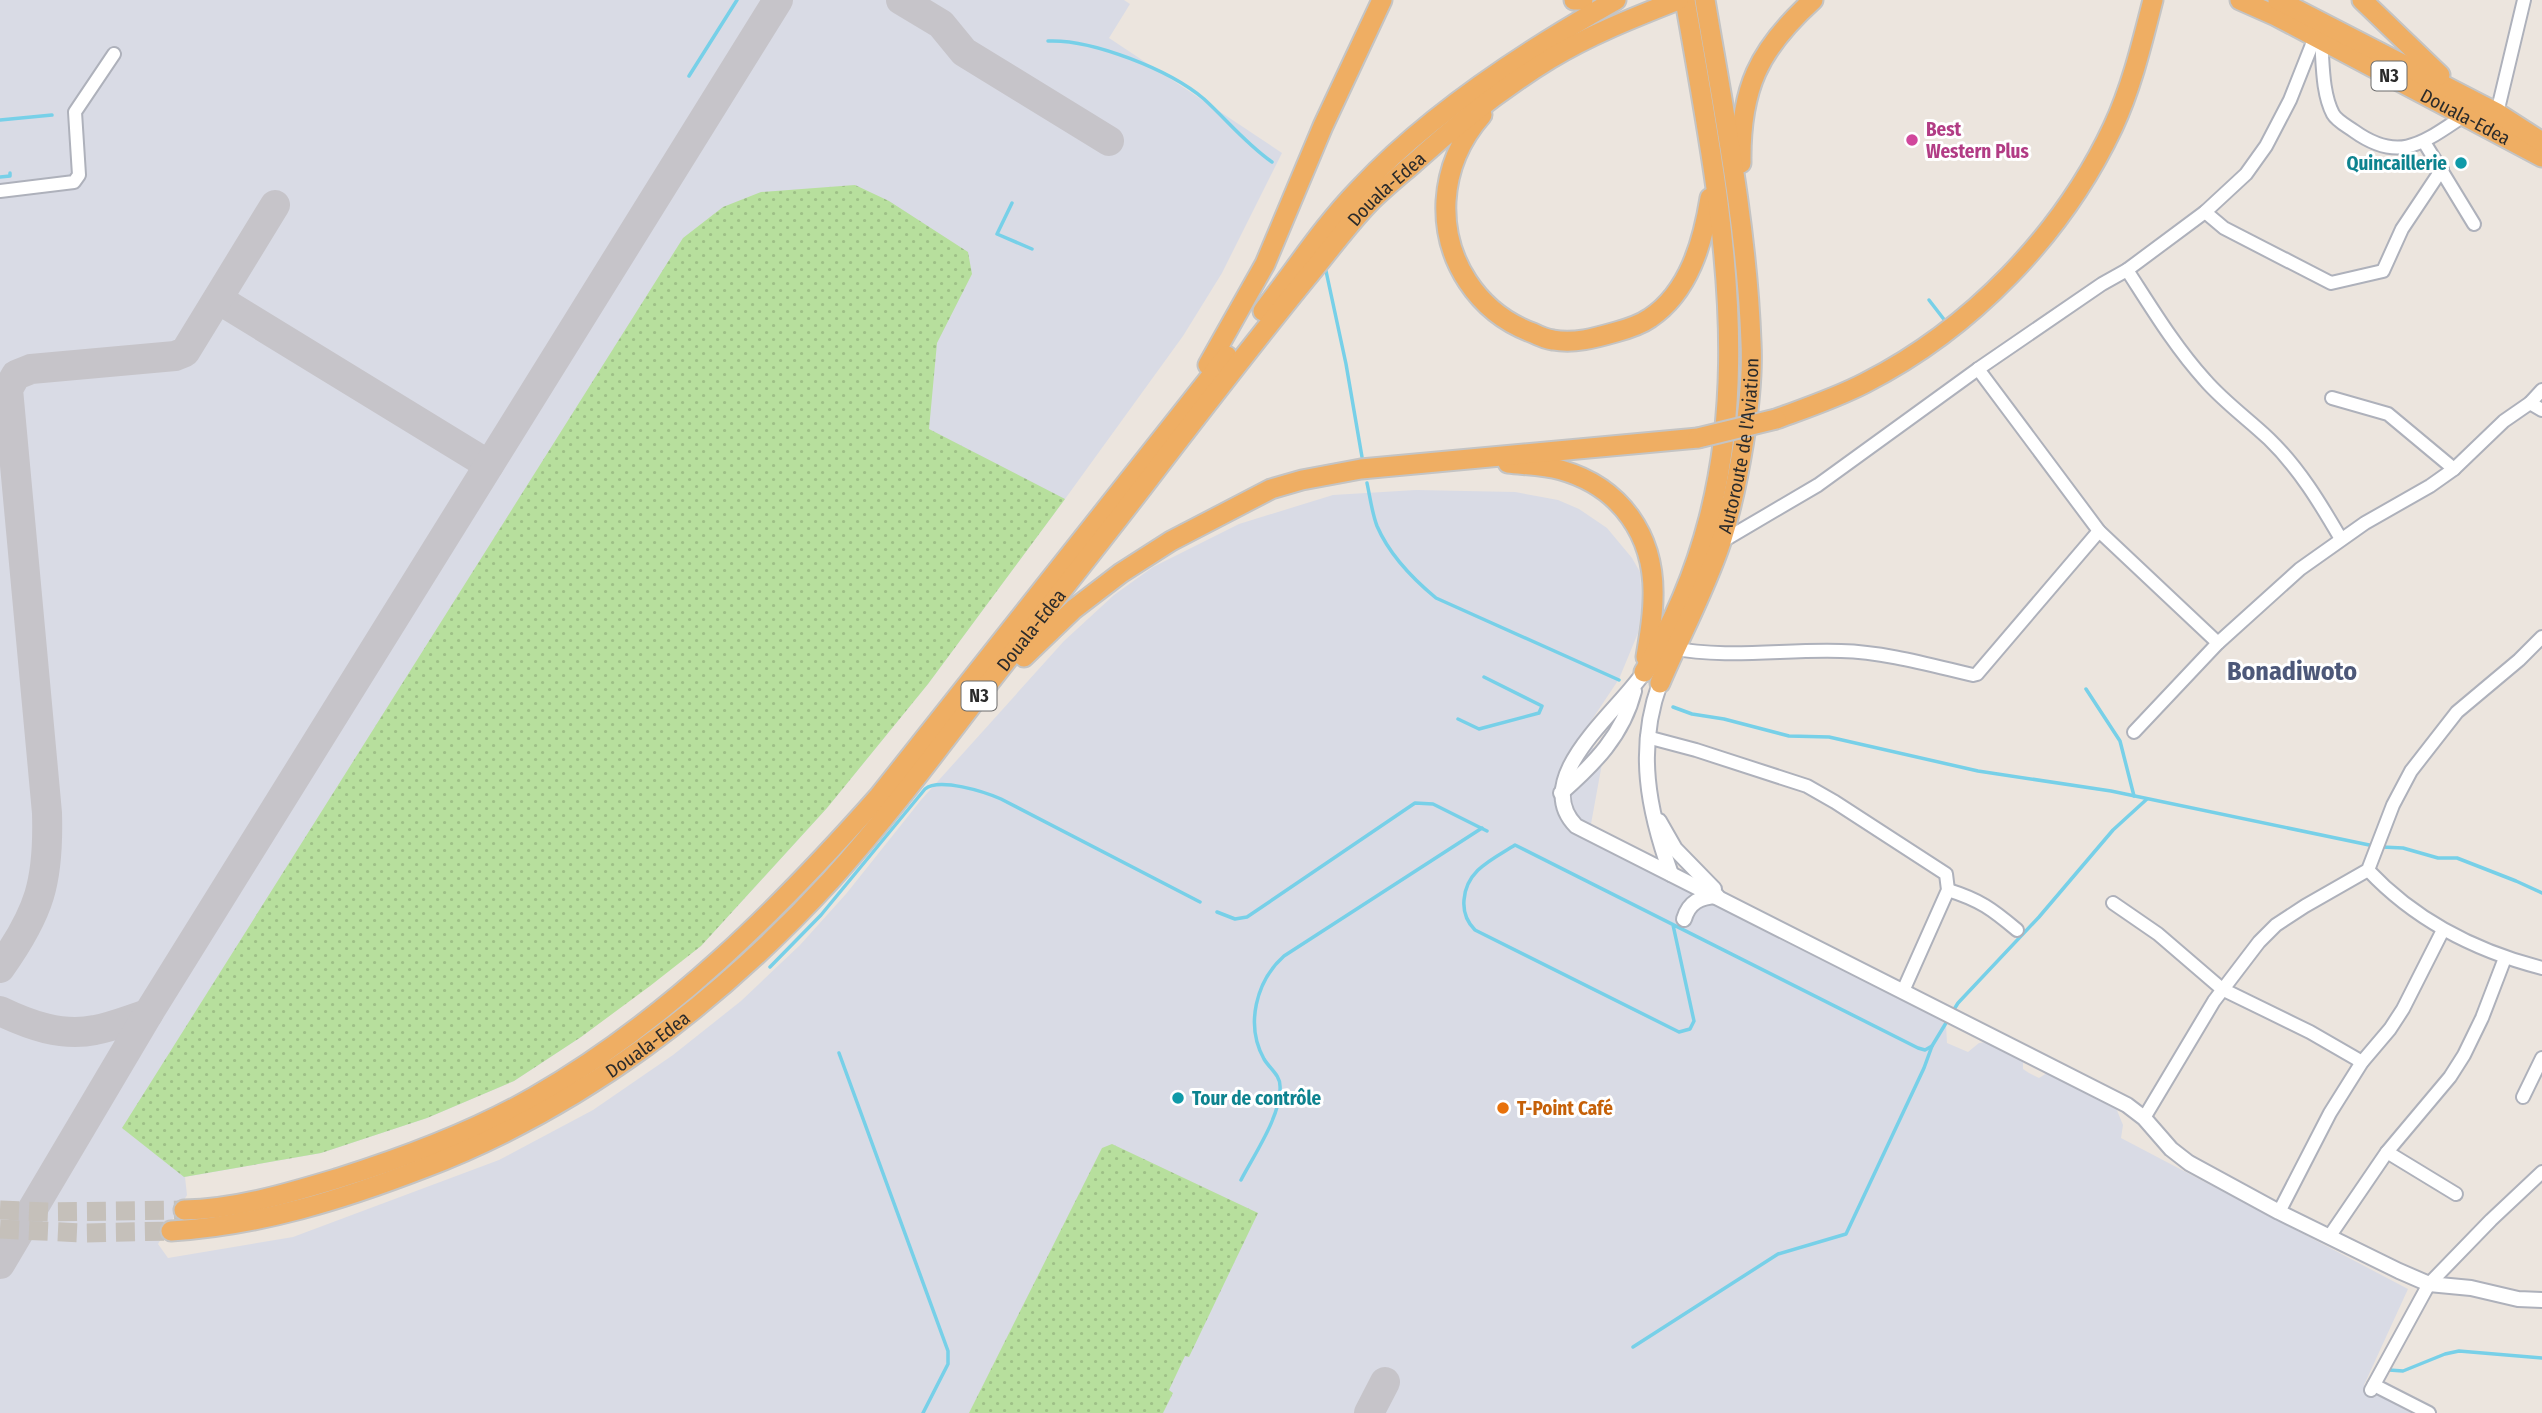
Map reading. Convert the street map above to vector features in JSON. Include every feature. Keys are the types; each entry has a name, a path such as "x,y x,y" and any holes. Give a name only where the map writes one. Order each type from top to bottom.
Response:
{"highway":[{"path":"1179,413 1265,264 1323,125 1382,0"},
{"path":"1574,0 1583,0"},
{"name":"Douala-Edea","path":"184,1210 240,1203 292,1192 369,1169 461,1133 534,1097 641,1025 712,968 818,865 862,816 922,744 1179,413 1240,341 1337,214 1381,166 1489,79 1560,32 1616,0"},
{"name":"Douala-Edea","path":"171,1231 243,1222 292,1211 398,1178 466,1152 509,1132 575,1095 653,1040 730,978 829,882 932,759 1230,373 1370,203 1448,132 1492,97 1555,56 1678,0"},
{"name":"Autoroute de l'Aviation","path":"1647,680 1721,542 1738,468 1747,410 1752,344 1742,241 1701,13 1685,0"},
{"path":"1742,241 1741,136 1753,78 1766,50 1788,23 1813,0"},
{"path":"932,759 1039,640 1074,609 1171,541 1271,489 1361,469 1698,438 1776,419 1824,401 1866,382 1918,350 1954,327 2017,267 2049,231 2080,188 2113,127 2136,69 2153,0"},
{"name":"Douala-Edea","path":"2240,0 2465,116 2541,144"},
{"name":"Douala-Edea","path":"2278,0 2497,113 2541,144"},
{"path":"2362,0 2459,93"},
{"name":"Autoroute de l'Aviation","path":"1666,647 1704,538 1723,457 1728,411 1730,347 1701,13"},
{"path":"1555,56 1497,99 1468,131 1452,163 1445,219 1454,256 1467,284 1500,315 1517,327 1553,341 1589,341 1650,319 1672,298 1698,253 1706,228 1714,169"},
{"path":"1467,458 1559,469 1591,481 1615,498 1635,523 1646,548 1652,573 1654,599 1647,680"}],"street":[{"path":"2497,113 2524,0"},
{"path":"2318,38 2328,101 2334,117 2363,137 2399,149 2424,142 2465,116"},
{"path":"1721,542 1818,485 1978,369 2102,284 2127,270 2205,212 2246,174 2266,146 2318,38"},
{"path":"0,191 74,182 79,175 75,112 83,104 114,54"},
{"path":"2424,142 2474,224"},
{"path":"2205,212 2224,228 2332,283 2383,271 2402,229 2442,169"},
{"path":"2127,270 2205,380 2269,439 2314,492 2341,539"},
{"path":"1978,369 2099,531 2218,643"},
{"path":"2134,732 2218,643 2300,569 2365,523 2454,469 2504,421 2530,403 2542,390"},
{"path":"2332,398 2388,414 2454,469"},
{"path":"2530,403 2542,410"},
{"path":"1666,647 1760,653 1842,650 1977,674 2099,531"},
{"path":"2144,1118 2222,989 2259,942 2276,925 2368,870 2393,805 2411,771 2457,712 2542,637"},
{"path":"1647,680 1610,745 1588,770 1561,793 1565,811 1576,826 2127,1105 2144,1118 2171,1149 2189,1163 2329,1237 2429,1284 2471,1288 2518,1299 2542,1300"},
{"name":"Autoroute de l'Aviation","path":"1647,680 1652,703 1646,769 1650,804 1658,839 1671,874"},
{"path":"1647,737 1807,786 1946,874 1948,890 1903,991"},
{"path":"1650,804 1675,849 1723,899"},
{"path":"2368,870 2408,906 2443,930 2505,958 2542,968"},
{"path":"1948,890 1986,904 2017,929"},
{"path":"1684,919 1688,907 1693,903 1708,897 1723,899"},
{"path":"2113,903 2158,934 2222,989 2330,1042 2362,1062"},
{"path":"2279,1212 2330,1113 2362,1062 2403,1009 2443,930"},
{"path":"2329,1237 2387,1152 2450,1077 2464,1055 2482,1018 2505,958"},
{"path":"2524,1097 2542,1058"},
{"path":"2387,1152 2455,1194"},
{"path":"2429,1413 2372,1387 2429,1284 2542,1172"}],"shaded area":[{"path":"0,0 1124,0 1130,4 1109,38 1282,153 1222,273 1183,336 1065,499 928,684 827,808 701,946 581,1037 514,1081 427,1118 321,1153 185,1177 187,1195 158,1244 168,1258 293,1237 499,1160 593,1110 673,1055 741,1001 800,945 846,894 921,800 1064,641 1114,595 1153,567 1239,524 1333,495 1416,490 1515,492 1558,500 1579,509 1607,528 1640,572 1642,604 1638,633 1619,679 1581,736 1603,758 1591,824 1626,848 1848,971 1941,1019 1946,1025 1947,1043 1968,1052 1979,1043 1987,1042 2023,1062 2023,1069 2029,1073 2039,1078 2047,1073 2116,1108 2123,1125 2121,1138 2408,1289 2364,1385 2418,1413 0,1413"}],"green space":[{"path":"855,185 889,201 968,252 972,274 937,343 929,429 1065,499 928,684 827,808 701,946 650,986 581,1037 514,1081 427,1118 321,1153 184,1177 122,1128 683,238 723,207 761,192"},
{"path":"1112,1144 1258,1213 1189,1357 1185,1356 1169,1390 1173,1393 1163,1413 969,1413 1102,1148"}],"waterway":[{"path":"689,76 737,0"},
{"path":"1048,41 1086,45 1108,51 1171,77 1204,99 1245,140 1272,162"},
{"path":"0,120 52,115"},
{"path":"0,177 10,176 10,173"},
{"path":"1012,203 997,234 1032,249"},
{"path":"1326,271 1362,457"},
{"path":"1929,300 1946,322"},
{"path":"1367,483 1375,521 1382,536 1410,574 1436,598 1619,680"},
{"path":"1458,719 1479,729 1539,713 1542,706 1484,677"},
{"path":"2086,689 2120,741 2134,796"},
{"path":"1673,707 1692,714 1724,719 1789,736 1829,737 1978,771 2111,791 2374,846"},
{"path":"770,967 821,915 925,789 932,786 962,787 1001,799 1200,902"},
{"path":"1953,1011 2039,917 2113,830 2147,799"},
{"path":"1217,912 1235,919 1247,917 1415,803 1433,804 1487,831"},
{"path":"1241,1180 1272,1121 1279,1097 1278,1079 1264,1059 1255,1032 1256,1004 1274,966 1284,956 1482,828"},
{"path":"1673,925 1694,1021 1690,1029 1679,1032 1475,930 1466,916 1464,900 1475,873 1515,845 1918,1048 1925,1050 1932,1046"},
{"path":"2382,847 2403,848 2438,858 2457,858 2542,893"},
{"path":"1633,1347 1778,1254 1846,1234 1932,1046 1949,1018"},
{"path":"839,1053 948,1351 948,1364 923,1413"},
{"path":"2389,1370 2403,1371 2459,1351 2542,1358"}],"taxiway":[{"path":"0,1264 148,1014 778,0"},
{"path":"901,0 941,24 964,52 1109,141"},
{"path":"0,968 33,912 44,877 47,837 8,389 16,375 31,369 175,356 185,352 275,205"},
{"path":"218,299 489,465"},
{"path":"0,1011 34,1025 70,1032 102,1029 148,1014"},
{"path":"1369,1413 1385,1382"}],"tunnel":[{"path":"0,1210 184,1210"},
{"path":"0,1229 83,1233 171,1231"}],"place":[{"name":"Best Western Plus","path":"1912,140"},
{"name":"Quincaillerie","path":"2461,163"},
{"name":"Tour de contrôle","path":"1178,1098"},
{"name":"T-Point Café","path":"1503,1108"}],"district":[{"name":"Bonadiwoto","path":"2292,671"}]}
